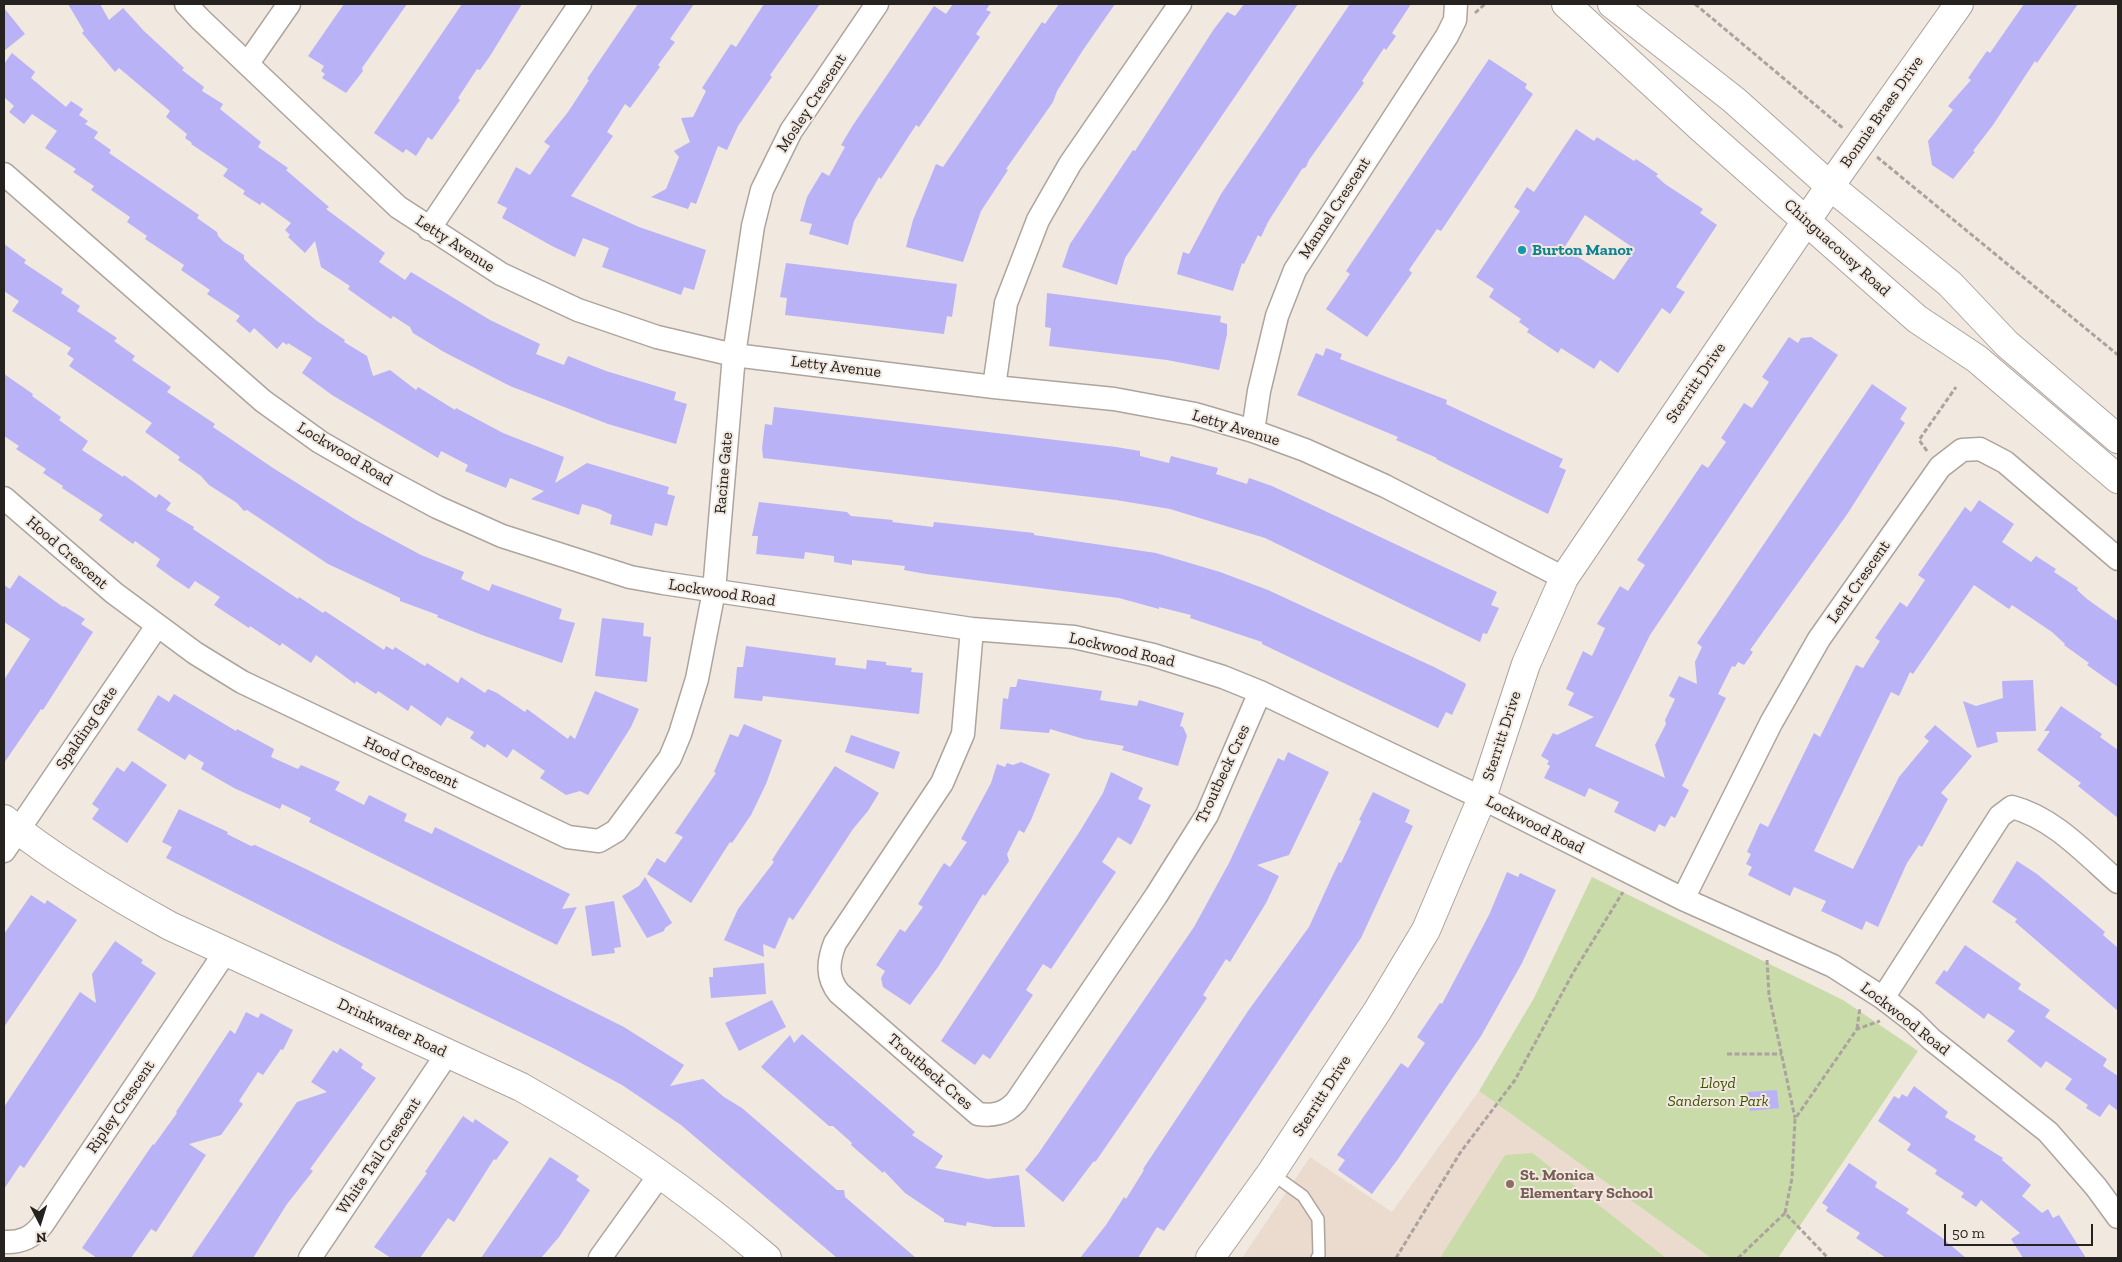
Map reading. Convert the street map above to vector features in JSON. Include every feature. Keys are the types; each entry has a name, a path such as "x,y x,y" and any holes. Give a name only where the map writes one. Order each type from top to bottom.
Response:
{"street":[{"name":"Letty Avenue","path":"186,4 398,207 429,229 501,274 578,310 657,337 734,354 994,387 1114,399 1195,414 1253,430 1305,450 1385,486 1564,578"},
{"path":"248,63 289,4"},
{"path":"429,229 580,4"},
{"name":"Mosley Crescent","path":"734,354 753,226 762,190 791,131 877,4"},
{"path":"994,387 1006,303 1038,220 1070,164 1180,4"},
{"name":"Mannel Crescent","path":"1253,430 1259,391 1277,316 1295,270 1448,36 1455,20 1456,4"},
{"name":"Chinguacousy Road","path":"1566,4 1702,129 1917,319 1977,359 2118,480"},
{"path":"1612,4 1734,100 1830,186 1950,284 2007,344 2118,439"},
{"name":"Bonnie Braes Drive","path":"1806,220 1959,4"},
{"name":"Lockwood Road","path":"4,174 263,401 320,442 438,508 502,536 630,577 714,592 972,629 1074,637 1153,655 1223,677 1260,692 1482,798 1683,899 1833,966 1883,998 1931,1039 2048,1132 2118,1217"},
{"name":"Sterritt Drive","path":"1210,1258 1272,1173 1378,1010 1426,930 1482,798 1526,664 1564,578 1806,220"},
{"name":"Racine Gate","path":"714,592 734,354"},
{"name":"Lent Crescent","path":"1683,899 1771,723 1818,639 1940,467 1962,450 1980,449 2005,462 2118,559"},
{"name":"Hood Crescent","path":"4,498 114,593 224,672 273,698 568,837 598,841 607,837 621,825 670,758 688,713 697,679 714,592"},
{"name":"Spalding Gate","path":"8,833 158,626"},
{"name":"Troutbeck Cres","path":"972,629 963,734 942,783 835,943 828,967 832,985 839,993 978,1114 993,1116 1010,1108 1016,1102 1156,896 1206,815 1260,692"},
{"path":"1883,998 2000,816 2012,807 2030,812 2062,833 2118,882"},
{"name":"Drinkwater Road","path":"8,833 170,926 521,1087 564,1111 661,1173 721,1219 767,1258"},
{"name":"Ripley Crescent","path":"4,1242 18,1242 28,1238 42,1225 226,951"},
{"name":"White Tail Crescent","path":"310,1258 447,1054"},
{"path":"600,1258 661,1173"}],"lane":[{"path":"1272,1173 1303,1196 1318,1219 1319,1256 1317,1258"}],"path":[{"path":"1695,4 1827,115"},
{"path":"1884,163 2118,355"},
{"path":"1940,467 1919,440 1956,388"},
{"path":"1396,1258 1460,1154 1515,1080 1573,973 1634,875"},
{"path":"1738,1258 1785,1213 1792,1178 1795,1119 1769,995 1766,935"},
{"path":"1795,1119 1857,1029 1903,1014"},
{"path":"1727,1054 1782,1054"},
{"path":"1785,1213 1828,1258"}],"shaded area":[{"name":"St. Monica Elementary School","path":"1479,1091 1711,1258 1242,1258 1310,1157 1392,1212"}],"green space":[{"name":"Lloyd Sanderson Park","path":"1592,877 1843,1000 1918,1051 1778,1258 1711,1258 1479,1091 1534,998"},
{"path":"1532,1153 1666,1258 1440,1258 1505,1155"}],"building":[{"path":"68,4 100,4 109,20 123,8 144,31 184,68 182,70 204,87 202,91 223,104 220,109 261,142 258,147 288,168 286,170 329,207 326,209 385,253 379,262 405,280 411,272 490,320 540,344 536,354 564,365 568,356 606,371 676,392 674,400 687,404 676,444 608,424 510,386 444,352 413,333 410,327 393,316 391,319 348,289 350,286 321,267 315,241 305,253 288,237 290,235 285,230 291,223 262,202 260,205 243,194 245,191 223,176 228,169 191,144 185,138 187,134 166,117 170,111 119,68 115,72 82,33 84,31"},
{"path":"344,4 407,4 362,68 363,71 346,93 322,78 325,74 321,71 324,66 308,56"},
{"path":"462,4 522,4 490,56 480,70 477,69 458,98 460,100 432,140 428,137 416,156 406,149 403,153 374,133"},
{"path":"638,4 694,4 670,39 675,42 658,65 660,67 630,108 625,104 607,132 613,136 571,196 639,227 706,250 694,290 684,287 681,295 602,267 609,248 583,238 575,257 552,246 502,218 507,208 497,203 516,167 530,175 550,146 544,142 568,112 589,80 587,79"},
{"path":"764,4 820,4 770,75 772,77 738,126 727,150 718,146 696,204 691,202 688,209 651,197 666,189 679,157 674,151 690,142 681,118 693,117 706,91 702,88 731,44 736,47"},
{"path":"953,4 990,4 986,10 991,12 976,34 980,37 919,127 916,125 881,179 879,177 854,221 848,245 809,234 812,224 800,221 807,197 822,172 829,176 845,147 841,145 853,125 934,6 946,14"},
{"path":"1059,4 1115,4 1083,50 1057,91 1053,102 1006,169 1008,170 981,211 963,262 906,247 913,220 936,164 943,167 1042,22 1045,24"},
{"path":"1244,4 1298,4 1125,258 1117,285 1062,267 1070,244 1133,150 1135,151 1214,29 1227,12 1235,16"},
{"path":"1350,4 1411,4 1392,33 1396,36 1386,50 1384,48 1362,81 1364,83 1309,160 1306,167 1302,169 1268,222 1261,237 1258,235 1244,264 1242,263 1233,291 1177,274 1183,252 1189,254 1221,194"},
{"path":"2024,4 2078,4 2037,63 2035,61 1993,125 1973,151 1975,152 1953,179 1932,165 1928,141 1953,110 1948,106 1971,80 1968,78 1987,51 1990,53"},
{"path":"4,8 25,34 4,51"},
{"path":"12,53 35,72 31,78 66,107 71,101 83,109 79,115 88,121 85,124 98,132 94,138 111,150 109,153 199,215 197,218 217,232 224,242 244,255 244,259 251,266 317,321 345,340 344,342 367,356 373,376 390,370 416,390 418,387 455,410 456,408 503,433 564,457 555,483 587,463 669,487 667,494 675,496 667,526 655,523 652,536 610,524 612,515 599,509 582,504 579,515 531,499 544,491 510,478 506,488 465,471 468,465 441,451 438,458 332,395 302,373 312,358 288,343 287,345 283,342 277,349 254,328 250,333 236,321 240,316 207,294 210,290 181,270 184,265 145,239 147,236 127,222 130,217 91,190 94,186 73,172 76,169 45,148 57,131 32,114 24,124 9,112 14,106 4,97 4,64"},
{"path":"1489,59 1527,84 1525,88 1533,94 1441,231 1437,229 1409,270 1412,273 1367,337 1326,309 1350,274 1346,271"},
{"name":"Burton Manor","path":"1576,129 1594,141 1597,137 1634,161 1636,159 1658,174 1656,176 1665,184 1703,209 1700,213 1717,225 1676,287 1685,292 1670,314 1662,308 1618,373 1600,360 1594,369 1561,348 1558,353 1527,332 1529,329 1519,322 1521,319 1489,297 1494,289 1476,277 1520,211 1514,207 1527,187 1534,192","holes":["1585,215 1635,249 1614,280 1564,248"]},
{"path":"4,244 26,260 24,263 63,289 61,293 80,306 77,311 117,338 114,341 135,356 132,360 171,387 167,392 215,424 213,427 273,468 356,520 421,555 464,572 461,579 489,591 492,584 562,609 559,619 575,623 562,663 482,635 437,617 438,615 400,601 400,598 328,564 247,510 244,511 237,503 209,485 201,476 178,460 180,457 145,432 152,423 69,366 74,359 67,354 71,348 12,311 19,301 4,291"},
{"path":"786,263 957,284 952,317 947,316 944,334 785,315 787,298 780,297"},
{"path":"1047,293 1221,316 1220,322 1227,324 1227,334 1219,370 1167,360 1049,346 1051,328 1045,327"},
{"path":"1789,337 1798,343 1801,338 1811,337 1838,355 1650,635 1595,746 1665,778 1655,745 1666,724 1665,720 1675,699 1669,696 1679,676 1697,684 1695,662 1702,647 1697,643 1872,384 1907,408 1900,419 1905,423 1848,513 1750,650 1753,652 1744,665 1738,662 1735,667 1732,666 1718,694 1726,698 1682,786 1689,790 1675,818 1671,816 1665,827 1659,824 1655,832 1614,812 1619,802 1589,788 1585,797 1544,778 1550,766 1547,764 1549,761 1541,756 1553,733 1557,735 1594,717 1568,705 1574,693 1566,689 1583,651 1592,656 1605,628 1597,624 1620,586 1628,591 1645,565 1637,560 1702,464 1708,468 1726,442 1721,438 1744,403 1752,408 1769,382 1762,377"},
{"path":"1326,348 1342,354 1340,359 1447,400 1446,404 1563,459 1559,467 1566,470 1548,514 1437,458 1396,440 1398,437 1297,395 1316,353 1323,356"},
{"path":"4,374 33,394 32,396 61,417 59,420 88,441 82,450 123,477 124,475 156,498 159,494 171,503 166,510 194,527 193,529 298,599 299,597 323,613 325,611 384,650 386,646 393,650 395,647 425,666 427,663 458,683 461,677 485,693 488,689 497,693 525,712 527,709 568,739 570,735 575,739 595,691 639,709 631,727 588,795 580,791 566,795 540,778 545,771 513,749 507,758 487,744 485,748 470,738 474,732 447,717 441,726 411,705 408,711 378,691 376,694 356,681 355,684 316,655 311,663 282,643 280,646 214,605 220,597 195,581 189,589 174,579 156,566 160,559 135,541 133,544 99,520 103,515 43,473 46,469 16,449 19,446 4,436"},
{"path":"774,407 1116,447 1140,451 1140,456 1169,463 1171,456 1218,468 1216,474 1247,484 1249,478 1272,486 1497,592 1491,605 1499,608 1487,634 1483,633 1480,642 1265,538 1170,509 1116,500 763,458 762,448 765,424 772,425"},
{"path":"1979,500 2014,524 2002,542 2031,562 2036,556 2056,569 2054,572 2078,588 2077,590 2087,599 2118,621 2118,687 2087,665 2089,663 2064,645 2052,632 2012,605 2009,609 1974,585 1913,674 1910,672 1899,696 1891,692 1814,851 1853,869 1899,777 1929,741 1924,737 1935,725 1972,756 1941,793 1948,799 1922,847 1919,845 1907,863 1878,927 1866,921 1862,930 1821,911 1826,901 1794,887 1790,896 1748,875 1752,867 1746,864 1751,854 1747,852 1760,823 1768,827 1814,733 1820,737 1856,665 1863,668 1880,641 1875,638 1900,602 1907,607 1925,580 1918,575 1965,507 1971,512"},
{"path":"759,502 847,512 851,516 893,520 892,522 933,527 934,522 1034,533 1034,535 1156,553 1220,572 1268,590 1434,667 1466,685 1452,715 1446,712 1438,728 1262,644 1262,642 1190,618 1191,615 1159,607 1159,609 1119,598 926,574 904,570 905,566 852,560 852,565 834,562 834,556 805,552 804,559 756,554 758,536 752,536"},
{"path":"19,575 63,607 85,619 81,624 93,632 43,710 41,709 4,763 4,680 30,639 4,622 4,585 10,589"},
{"path":"602,618 644,623 643,636 651,637 647,682 595,676"},
{"path":"746,646 836,658 835,665 866,669 867,660 886,662 886,665 912,668 911,672 923,673 919,714 763,696 762,701 734,698 737,667 743,667"},
{"path":"1018,679 1102,691 1100,700 1137,706 1139,700 1184,713 1180,726 1183,727 1187,736 1178,766 1122,750 1124,746 1084,739 1050,729 1049,733 1000,729 1003,698 1008,699 1010,687 1016,687"},
{"path":"2033,680 2036,731 1996,732 1998,742 1977,748 1963,701 1976,706 2003,698 2002,681"},
{"path":"174,694 236,731 237,729 274,749 271,757 298,769 301,765 340,782 335,790 364,805 369,795 407,814 404,821 432,834 435,827 570,894 562,909 577,907 557,945 309,822 311,818 282,804 280,809 234,788 201,769 204,763 189,754 185,760 137,730 158,695 169,702"},
{"path":"2061,706 2102,734 2100,737 2118,750 2118,818 2078,786 2081,783 2037,750 2050,731 2044,731"},
{"path":"744,724 782,740 766,784 751,815 732,843 730,842 691,903 647,874 657,858 665,863 683,837 675,833 716,773 714,772 730,734 738,737"},
{"path":"851,735 900,752 894,769 845,752"},
{"path":"1288,752 1329,772 1289,855 1257,865 1279,876 1266,903 1230,962 1226,959 1203,995 1207,998 1129,1113 1096,1161 1093,1162 1063,1202 1025,1170 1038,1154 1194,927 1229,863 1278,758 1284,761"},
{"path":"132,761 167,785 127,843 92,819 99,809 92,804 117,767 124,772"},
{"path":"1021,762 1050,774 1031,820 1024,833 1019,830 1007,854 1009,861 985,896 983,894 938,967 910,1005 883,987 881,978 885,971 876,965 900,929 905,932 923,907 918,904 944,863 950,867 967,842 961,839 991,783 997,764 1005,767 1007,763 1013,765"},
{"path":"835,766 879,793 868,811 853,829 793,920 789,917 775,949 763,944 764,957 724,940 738,909 774,862 772,860"},
{"path":"1111,772 1143,788 1138,799 1151,805 1131,845 1118,837 1102,862 1116,872 1051,969 1043,964 1026,990 1033,995 990,1059 983,1054 975,1065 941,1041 1080,831 1103,793"},
{"path":"1373,792 1410,810 1405,822 1413,826 1361,938 1164,1231 1157,1227 1138,1258 1080,1258 1106,1225 1124,1197 1126,1199 1143,1169 1248,1011 1309,927 1339,862 1341,863 1361,821 1359,820"},
{"path":"179,809 228,832 227,834 251,846 255,845 306,869 624,1027 684,1065 670,1086 703,1079 724,1097 742,1108 837,1190 844,1190 845,1197 916,1258 837,1258 681,1125 622,1085 553,1048 327,939 166,858 172,847 162,842"},
{"path":"2017,861 2037,874 2068,900 2105,932 2103,935 2118,948 2118,1011 2015,922 2017,919 1992,902"},
{"path":"1507,872 1518,877 1520,873 1556,890 1522,963 1481,1036 1398,1159 1372,1194 1338,1170 1345,1160 1337,1155 1401,1063 1408,1068 1425,1043 1417,1037 1440,1003 1442,1004 1489,915"},
{"path":"645,877 672,923 664,931 647,938 622,896 639,886"},
{"path":"31,895 45,904 47,900 77,920 4,1027 4,934"},
{"path":"614,901 621,947 614,948 615,953 592,956 585,906"},
{"path":"115,941 143,960 141,963 156,973 24,1168 20,1165 4,1189 4,1107 80,992 96,1003 92,974"},
{"path":"1965,945 2021,984 2018,989 2050,1010 2045,1017 2107,1059 2103,1066 2118,1076 2118,1111 2109,1104 2100,1117 2086,1108 2088,1105 2065,1089 2072,1079 2046,1061 2041,1068 2007,1041 2015,1031 1988,1013 1984,1019 1935,983 1944,970 1947,972"},
{"path":"764,963 766,994 711,998 709,977 713,977 713,968"},
{"path":"772,1000 786,1027 739,1051 725,1023"},
{"path":"246,1012 258,1018 261,1013 293,1030 283,1050 281,1049 263,1075 258,1072 239,1101 243,1104 221,1135 189,1144 206,1155 156,1232 151,1229 131,1258 97,1258 82,1248 153,1144 177,1113 230,1030 235,1034"},
{"path":"802,1034 915,1132 912,1135 943,1156 935,1168 988,1179 1019,1175 1025,1227 994,1227 967,1222 966,1226 944,1222 944,1219 905,1193 884,1171 883,1173 851,1145 852,1143 833,1126 829,1126 761,1067 790,1035 794,1043"},
{"path":"340,1048 363,1064 361,1068 376,1078 310,1169 313,1171 287,1204 253,1258 191,1258 297,1102 327,1092 311,1082 333,1050 337,1053"},
{"path":"1914,1086 1948,1112 1945,1117 1976,1136 1974,1140 2003,1158 2002,1160 2031,1185 2022,1196 2042,1213 2048,1209 2053,1218 2059,1215 2086,1258 2023,1258 2011,1239 2020,1233 1981,1200 1976,1207 1961,1197 1964,1193 1935,1174 1937,1170 1907,1150 1911,1144 1878,1121 1894,1096 1899,1099 1902,1094 1907,1097"},
{"path":"1777,1090 1779,1108 1750,1111 1748,1092"},
{"path":"463,1116 473,1123 475,1119 509,1142 496,1160 494,1159 454,1222 448,1218 420,1258 391,1258 374,1247 427,1173 425,1172"},
{"path":"550,1157 579,1176 576,1180 590,1190 559,1237 541,1258 481,1258"},
{"path":"1849,1163 1877,1182 1875,1187 1909,1209 1906,1213 1941,1237 1966,1258 1886,1258 1856,1238 1860,1233 1826,1211 1828,1207 1822,1203"}],"place":[{"name":"Burton Manor","path":"1522,250"},
{"name":"St. Monica Elementary School","path":"1510,1184"}]}
